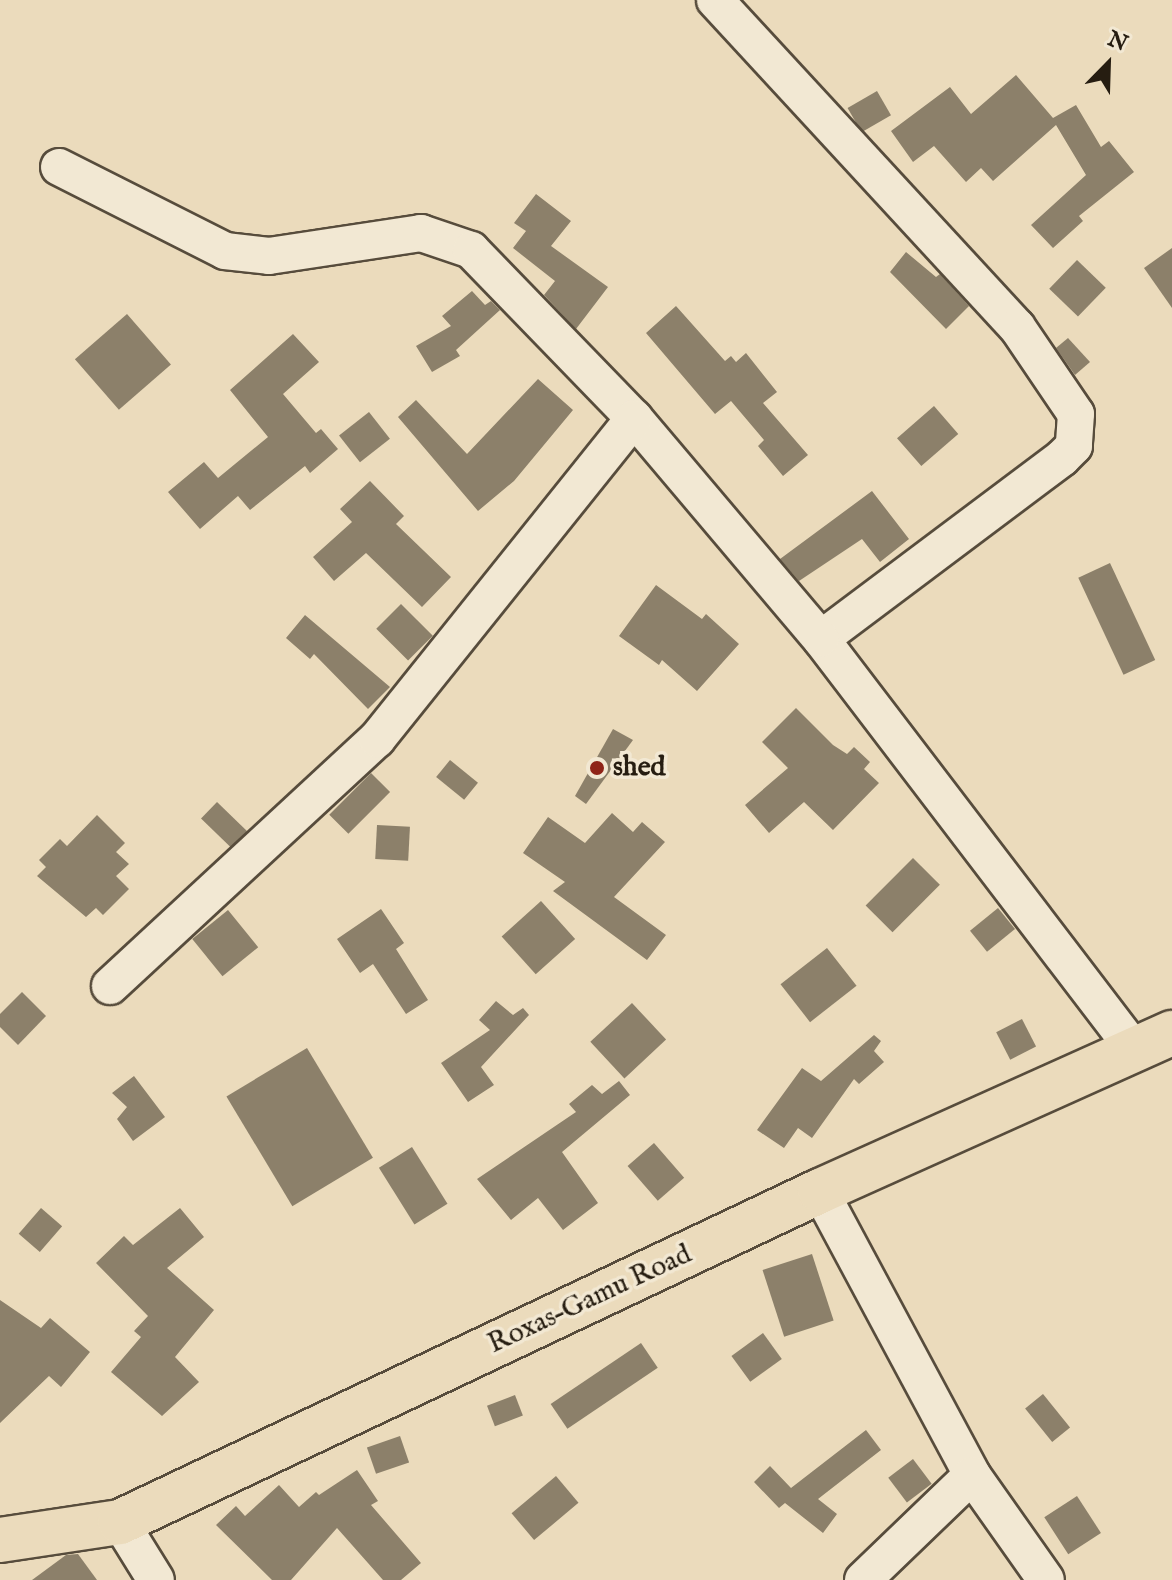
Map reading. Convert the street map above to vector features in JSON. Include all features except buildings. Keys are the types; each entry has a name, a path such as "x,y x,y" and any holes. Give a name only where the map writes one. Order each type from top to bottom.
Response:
{"main road":[{"name":"Roxas–Gamu Road","path":"0,1540 120,1522 820,1191 1153,1040"}],"street":[{"path":"715,0 1017,327 1076,414 1074,446 1062,458 821,639"},
{"path":"59,167 225,251 269,256 409,234 445,238 471,250 634,418 1153,1040"},
{"path":"110,986 377,739 634,418"},
{"path":"820,1191 972,1475 1046,1580"},
{"path":"863,1580 972,1475"},
{"path":"120,1522 156,1580"}],"place":[{"name":"shed","path":"597,768"}]}
